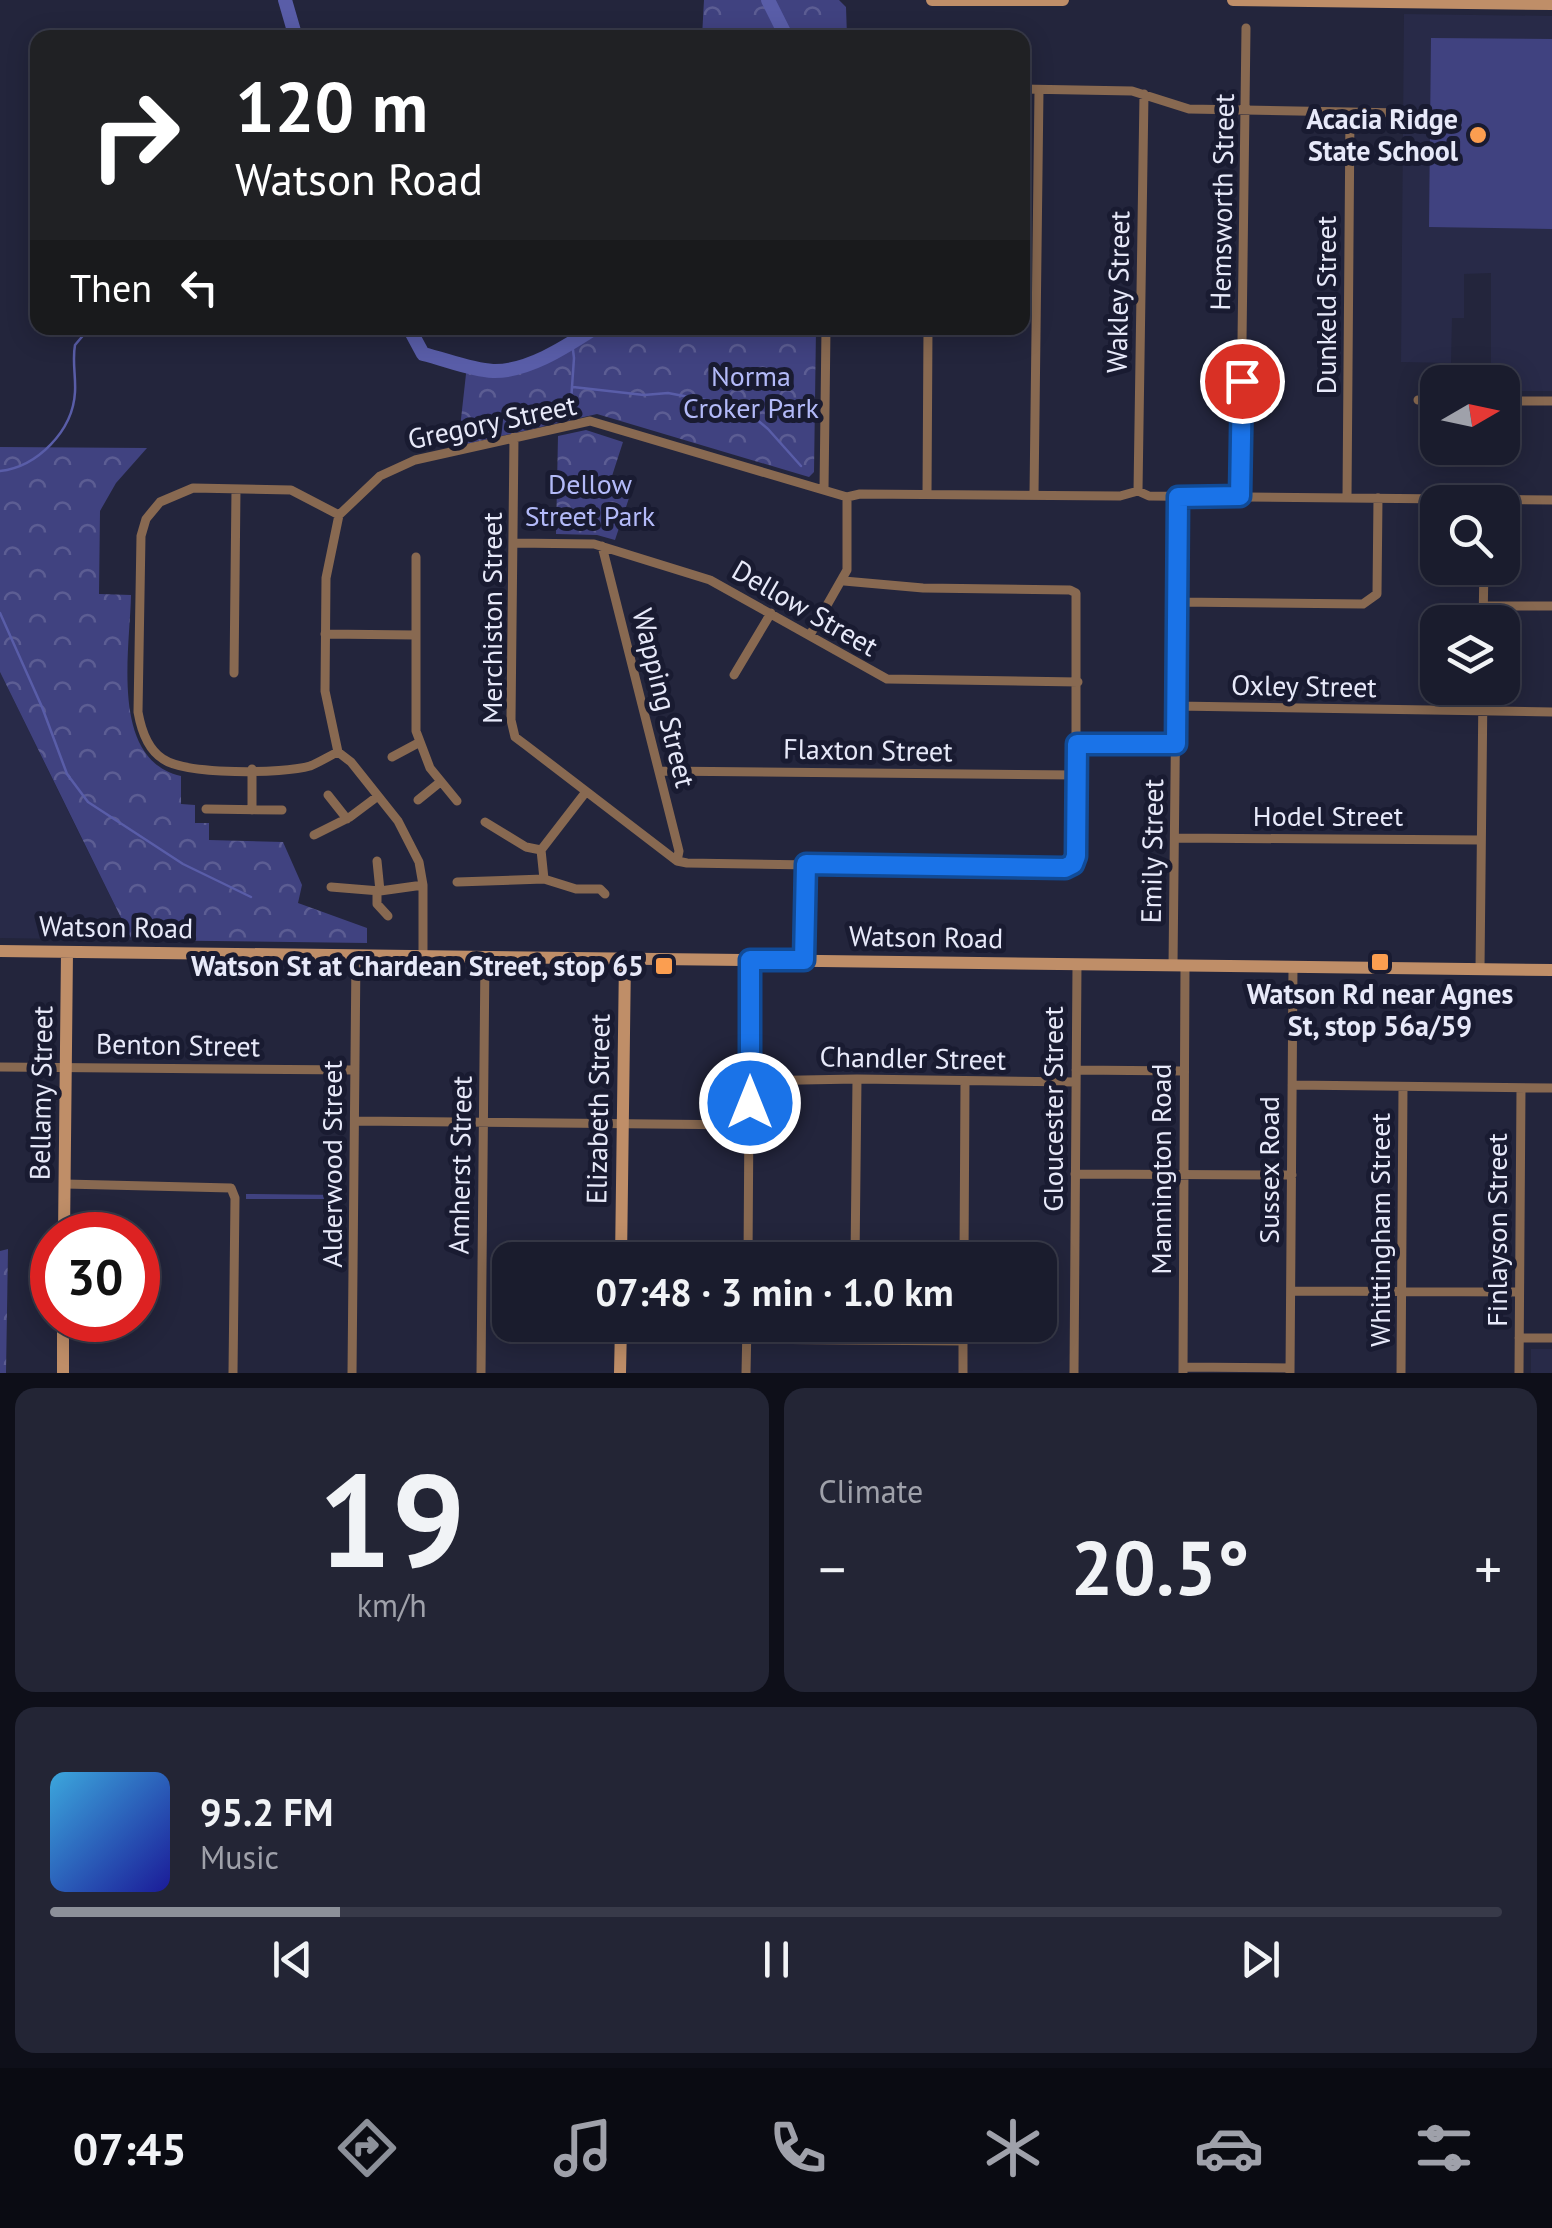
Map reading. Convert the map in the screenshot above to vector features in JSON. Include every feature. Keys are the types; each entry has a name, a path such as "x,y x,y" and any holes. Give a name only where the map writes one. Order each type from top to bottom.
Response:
{"street":[{"path":"932,0 1063,0"},
{"path":"1233,0 1552,4"},
{"name":"Hemsworth Street","path":"1240,496 1246,28"},
{"path":"1030,89 1144,94 1189,110 1402,113"},
{"path":"1034,495 1039,90"},
{"name":"Wakley Street","path":"1138,491 1144,94"},
{"name":"Dunkeld Street","path":"1347,498 1350,113"},
{"path":"824,490 826,335"},
{"path":"926,494 928,335"},
{"path":"1520,401 1552,401"},
{"name":"Gregory Street","path":"339,516 380,476 398,466 590,422 847,498 860,494 1120,496 1138,491 1149,496 1178,497 1420,499"},
{"name":"Merchiston Street","path":"514,437 511,720 516,737 677,861"},
{"path":"338,752 309,766 252,770 183,767 162,759 142,731 138,712 141,536 146,518 160,502 192,488 291,490 339,516 326,578 325,690 338,752 409,838 419,862 423,884 423,956"},
{"path":"234,672 236,489"},
{"name":"Emily Street","path":"1178,497 1175,838 1179,966"},
{"path":"810,635 847,570 847,498"},
{"path":"1178,602 1371,601 1377,594 1378,498"},
{"name":"Gregory Street","path":"1520,500 1552,500"},
{"name":"Dellow Street","path":"514,543 594,544 710,580 887,679 1078,682"},
{"name":"Wapping Street","path":"602,546 679,852 677,861"},
{"path":"416,557 414,708 420,742 439,783 457,801"},
{"path":"677,861 1065,868 1073,864 1077,775 1076,593 844,581"},
{"path":"1520,606 1552,606"},
{"path":"734,675 771,613"},
{"path":"325,634 415,634"},
{"path":"1480,969 1483,705"},
{"name":"Oxley Street","path":"1176,706 1552,712"},
{"path":"392,757 420,742"},
{"path":"1077,744 1176,744"},
{"path":"252,770 252,810"},
{"name":"Flaxton Street","path":"659,771 1077,775"},
{"path":"418,800 439,783"},
{"path":"544,879 541,850 585,793"},
{"path":"328,795 346,818"},
{"path":"314,835 378,796"},
{"path":"206,809 282,810"},
{"path":"485,822 526,847 541,850"},
{"name":"Hodel Street","path":"1175,838 1480,840"},
{"path":"376,861 376,904 388,916"},
{"path":"804,960 806,864"},
{"path":"457,882 544,879 576,889 600,889 605,894"},
{"path":"331,887 378,890 423,884"},
{"name":"Watson Road","path":"0,951 1552,970"},
{"name":"Bellamy Street","path":"64,1212 67,952"},
{"name":"Alderwood Street","path":"352,1373 356,955"},
{"name":"Amherst Street","path":"480,1373 484,956"},
{"name":"Elizabeth Street","path":"621,1242 625,958"},
{"path":"748,1242 750,960"},
{"name":"Gloucester Street","path":"1074,1373 1076,965"},
{"name":"Mannington Road","path":"1179,966 1184,1071 1182,1370"},
{"name":"Sussex Road","path":"1290,1371 1293,968"},
{"name":"Benton Street","path":"0,1067 355,1070"},
{"path":"1076,1070 1184,1071"},
{"path":"855,1242 857,1079"},
{"path":"964,1242 965,1081"},
{"name":"Chandler Street","path":"750,1082 1076,1082"},
{"path":"1292,1085 1552,1088"},
{"name":"Whittingham Street","path":"1401,1373 1404,1086"},
{"name":"Finlayson Street","path":"1519,1373 1521,1088"},
{"path":"355,1122 750,1125"},
{"path":"1075,1174 1292,1175"},
{"path":"65,1184 232,1188 233,1373"},
{"path":"1291,1291 1519,1292"},
{"path":"1519,1338 1552,1338"},
{"path":"62,1373 63,1342"},
{"path":"620,1342 620,1373"},
{"path":"746,1342 746,1373"},
{"path":"963,1342 963,1373"},
{"path":"1182,1370 1290,1371"}],"shaded area":[{"name":"Acacia Ridge State School","path":"1404,14 1552,16 1552,391 1520,391 1520,365 1491,365 1491,273 1464,274 1464,318 1452,318 1451,363 1401,362"},
{"path":"0,672 69,813 132,940 0,938"},
{"path":"1531,1349 1552,1349 1552,1373 1531,1373"}],"green space":[{"path":"704,0 839,0 846,7 847,30 702,30"},
{"path":"1431,38 1552,39 1552,229 1429,227"},
{"name":"Norma Croker Park","path":"584,335 816,335 814,472 809,477 597,414 458,446 467,365 519,366"},
{"name":"Dellow Street Park","path":"586,430 623,442 612,476 634,483 615,540 597,535 556,534 558,436"},
{"path":"0,447 147,448 116,483 100,511 99,594 131,595 129,700 133,726 143,749 158,766 181,776 181,804 195,805 195,823 209,823 209,840 283,842 302,885 298,903 367,928 367,943 132,940 0,672"},
{"path":"246,1194 342,1195 342,1199 246,1199"},
{"path":"8,1249 6,1373 0,1373 0,1251"}],"waterway":[{"path":"285,0 294,30"},
{"path":"768,0 783,30"},
{"path":"0,471 39,455 68,420 75,392 75,345 83,335"},
{"path":"413,335 423,354 493,371 533,363 584,335"},
{"path":"570,416 572,342"},
{"path":"573,387 644,395 668,393 742,407 801,466"},
{"path":"0,613 67,774 88,802 183,864 251,897"}],"place":[{"name":"Acacia Ridge State School","path":"1478,135"},
{"name":"Watson Rd near Agnes St, stop 56a/59","path":"1380,962"},
{"name":"Watson St at Chardean Street, stop 65","path":"664,966"}],"route":[{"path":"750,1103 750,960 804,960 806,864 1065,868 1073,864 1076,856 1077,744 1176,744 1178,497 1240,496 1242,381"}]}
